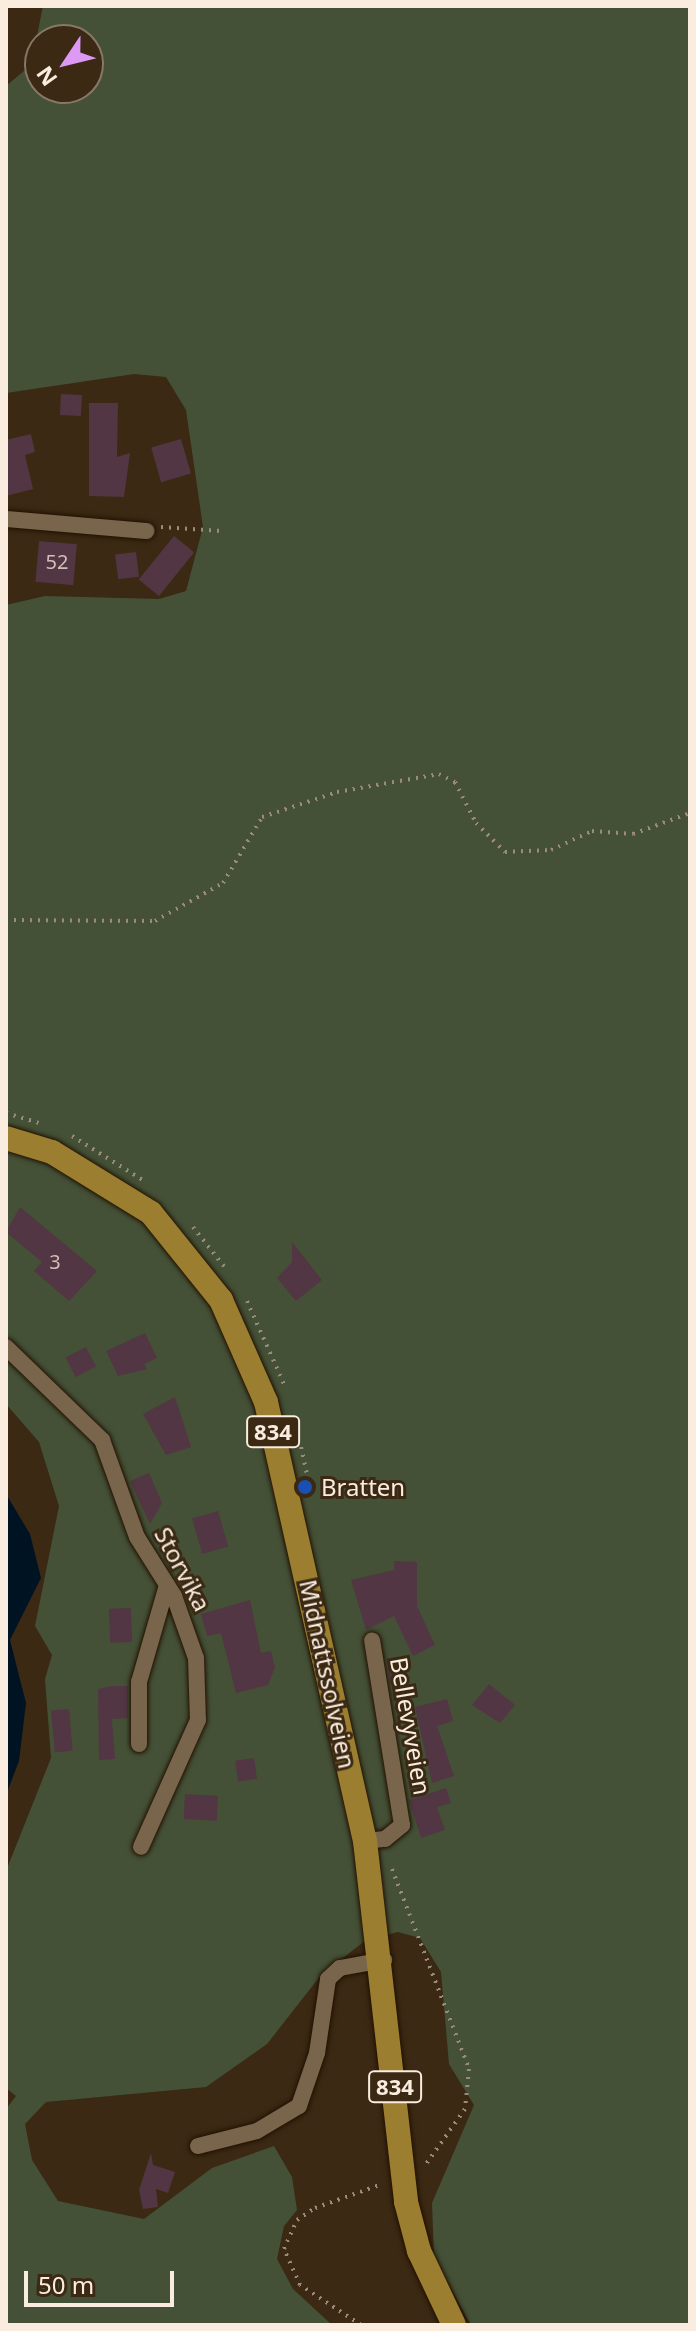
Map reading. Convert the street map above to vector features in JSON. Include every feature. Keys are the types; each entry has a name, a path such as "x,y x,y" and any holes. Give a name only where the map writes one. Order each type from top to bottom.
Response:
{"main road":[{"name":"Midnattssolveien","path":"6,1138 52,1152 151,1213 221,1300 266,1402 375,1840 406,2202 419,2251 454,2325"}],"street":[{"path":"6,519 146,531"},
{"name":"Storvika","path":"6,1347 102,1440 137,1537 167,1585 192,1644 202,1702 141,1847"},
{"path":"139,1744 139,1682 167,1585"},
{"name":"Bellevyveien","path":"372,1640 402,1825 375,1840"},
{"path":"198,2146 257,2131 299,2106 317,2053 328,1979 340,1968 384,1960"}],"path":[{"path":"146,531 221,531"},
{"path":"6,920 155,921 223,883 262,817 337,792 439,774 455,782 476,823 505,852 551,850 592,831 633,834 690,813"},
{"path":"375,1840 469,2069 465,2109 421,2169"},
{"path":"361,2325 300,2285 284,2249 297,2220 315,2208 382,2184"}],"green space":[{"path":"43,6 690,6 690,2325 471,2325 434,2257 432,2203 474,2105 449,2064 441,1972 420,1938 398,1932 366,1940 321,1975 267,2044 206,2087 46,2102 25,2124 32,2160 58,2201 144,2219 212,2168 274,2146 292,2177 297,2210 284,2226 277,2259 293,2289 332,2325 6,2325 6,2109 16,2096 6,2088 6,1871 51,1758 45,1679 52,1655 35,1626 59,1506 39,1442 6,1404 6,605 45,596 159,599 186,591 203,527 186,410 166,377 134,374 6,393 6,86 24,71 24,104 104,104 104,24 39,24"}],"water":[{"path":"6,1494 30,1534 41,1578 10,1640 26,1703 19,1761 6,1795"}],"building":[{"path":"61,394 82,395 81,416 60,415"},
{"path":"89,403 118,403 117,457 130,453 124,497 89,496"},
{"path":"31,434 35,452 25,455 33,489 6,496 6,440"},
{"path":"181,439 191,474 161,482 151,448"},
{"path":"174,536 194,552 159,596 139,580"},
{"path":"39,541 77,544 73,585 35,582"},
{"path":"136,552 139,577 118,579 115,555"},
{"path":"20,1207 97,1271 69,1301 34,1271 42,1262 6,1232"},
{"path":"292,1242 322,1280 296,1301 277,1278 292,1262"},
{"path":"145,1333 157,1358 144,1364 147,1369 118,1376 106,1351"},
{"path":"86,1347 96,1367 75,1377 66,1357"},
{"path":"175,1397 191,1447 166,1455 143,1414"},
{"path":"149,1473 162,1503 150,1524 130,1481"},
{"path":"218,1511 228,1547 202,1554 192,1518"},
{"path":"394,1561 417,1562 417,1606 435,1645 413,1656 394,1616 366,1630 351,1580 394,1570"},
{"path":"250,1600 261,1653 271,1651 275,1667 268,1685 236,1693 221,1633 207,1636 201,1614"},
{"path":"131,1608 132,1642 110,1643 109,1609"},
{"path":"402,1658 408,1677 390,1683 387,1662"},
{"path":"489,1684 515,1705 500,1723 472,1705"},
{"path":"128,1686 128,1718 112,1719 115,1759 99,1760 98,1689"},
{"path":"447,1699 453,1721 437,1726 454,1776 432,1783 415,1707"},
{"path":"69,1709 73,1751 55,1752 51,1711"},
{"path":"254,1758 257,1779 238,1781 235,1761"},
{"path":"446,1788 451,1803 437,1807 445,1830 421,1838 409,1800"},
{"path":"185,1794 218,1796 217,1821 184,1819"},
{"path":"151,2153 153,2165 175,2172 168,2193 156,2189 158,2207 143,2209 139,2190"}],"place":[{"name":"Bratten","path":"305,1487"}]}
